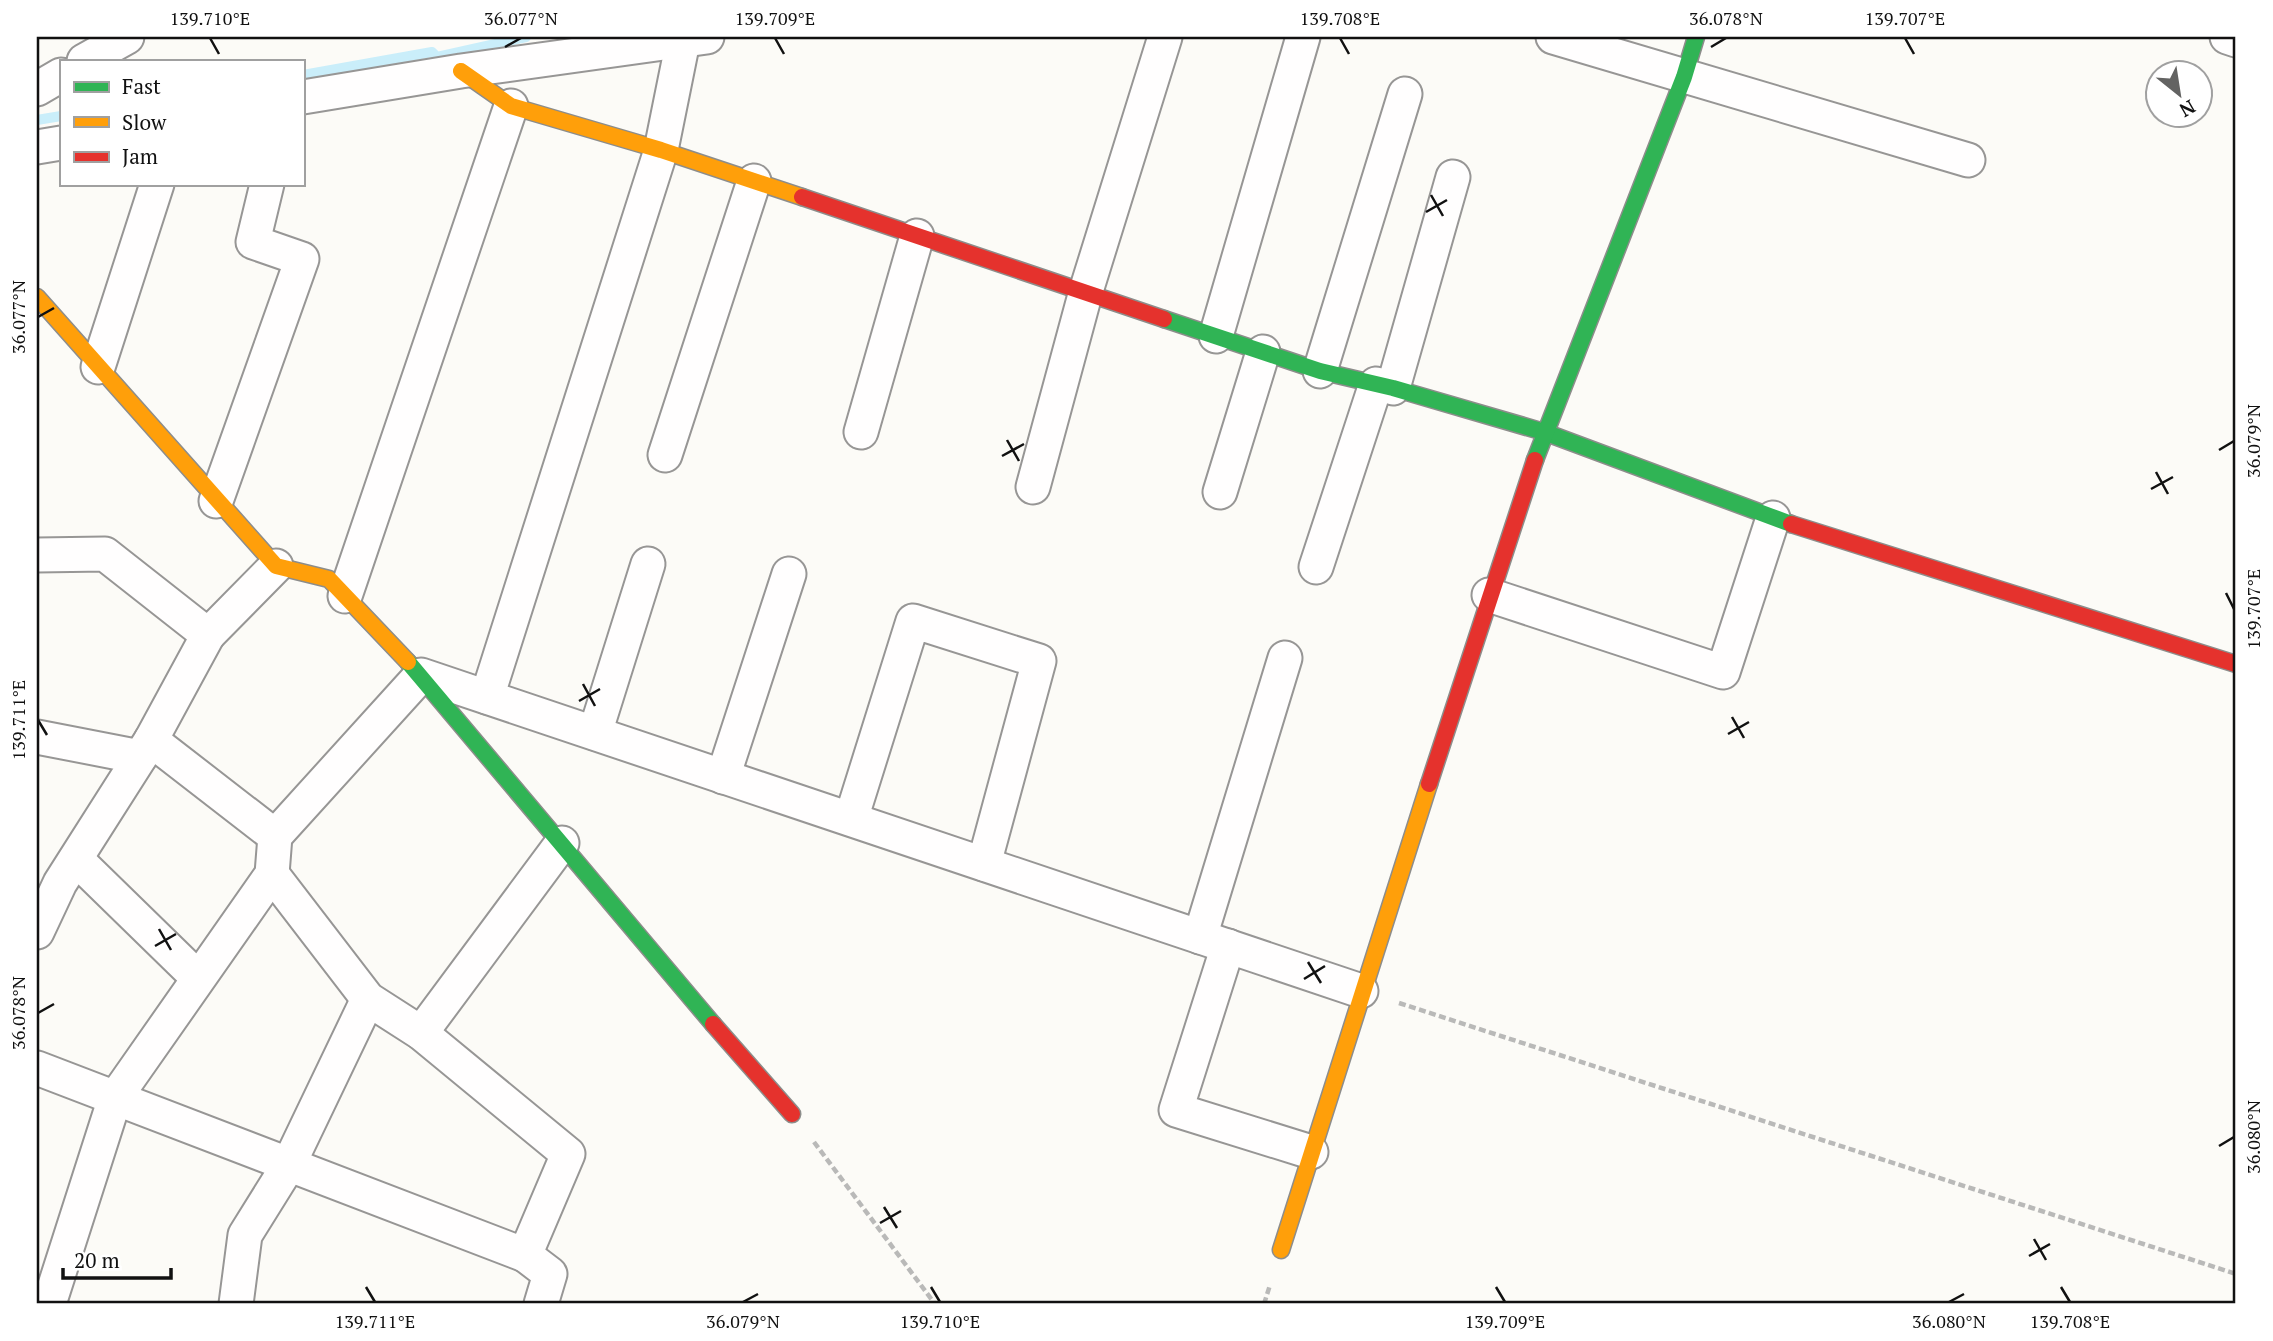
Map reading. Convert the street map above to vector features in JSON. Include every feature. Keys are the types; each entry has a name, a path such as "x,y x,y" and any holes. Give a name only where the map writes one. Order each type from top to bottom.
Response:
{"street":[{"path":"87,60 127,37"},
{"path":"1033,487 1086,291 1165,37"},
{"path":"1216,336 1303,37"},
{"path":"1553,37 1968,160"},
{"path":"1280,1250 1489,595 1544,432 1684,77 1696,37"},
{"path":"2227,37 2236,40"},
{"path":"304,97 691,38 661,150 487,697"},
{"path":"461,71 512,106 661,150 1320,371 1384,386 1544,432 1773,518 2236,664"},
{"path":"37,89 60,76"},
{"path":"1320,371 1405,94"},
{"path":"345,596 512,106"},
{"path":"37,147 60,143"},
{"path":"1316,567 1384,386 1453,177"},
{"path":"666,455 754,181"},
{"path":"98,367 156,186"},
{"path":"216,501 302,259 253,242 267,186"},
{"path":"861,432 917,236"},
{"path":"37,297 276,566 330,579 421,675 697,1006 792,1114"},
{"path":"1220,492 1264,352"},
{"path":"1489,595 1723,672 1773,518"},
{"path":"37,555 105,554 208,635"},
{"path":"595,733 648,564"},
{"path":"37,932 60,883 145,749 208,635 276,566"},
{"path":"723,777 789,574"},
{"path":"851,819 913,621 1039,661 984,864"},
{"path":"1285,658 1214,942 1176,1110 1311,1152"},
{"path":"421,675 1362,991"},
{"path":"49,1304 115,1098 272,874 275,835 421,675"},
{"path":"37,737 145,749 275,835"},
{"path":"421,1033 562,843"},
{"path":"76,859 198,978"},
{"path":"272,874 368,999 421,1033 568,1154 525,1255"},
{"path":"236,1304 245,1235 288,1166 368,999"},
{"path":"37,1068 525,1255 550,1274 541,1304"}],"path":[{"path":"1362,991 2236,1274"},
{"path":"792,1114 934,1304"}],"waterway":[{"path":"304,75 432,52 437,57 526,37"},
{"path":"37,120 60,116"}],"traffic: fast":[{"path":"1535,460 1684,77 1696,37"},
{"path":"1164,319 1320,371 1393,388 1544,432 1791,524"},
{"path":"408,662 713,1024"}],"traffic: slow":[{"path":"461,71 511,106 661,150 802,197"},
{"path":"37,297 276,566 329,579 408,662"},
{"path":"1281,1250 1429,784"}],"traffic: jam":[{"path":"802,197 1164,319"},
{"path":"1429,784 1535,460"},
{"path":"1791,524 2236,664"},
{"path":"713,1024 792,1114"}]}
